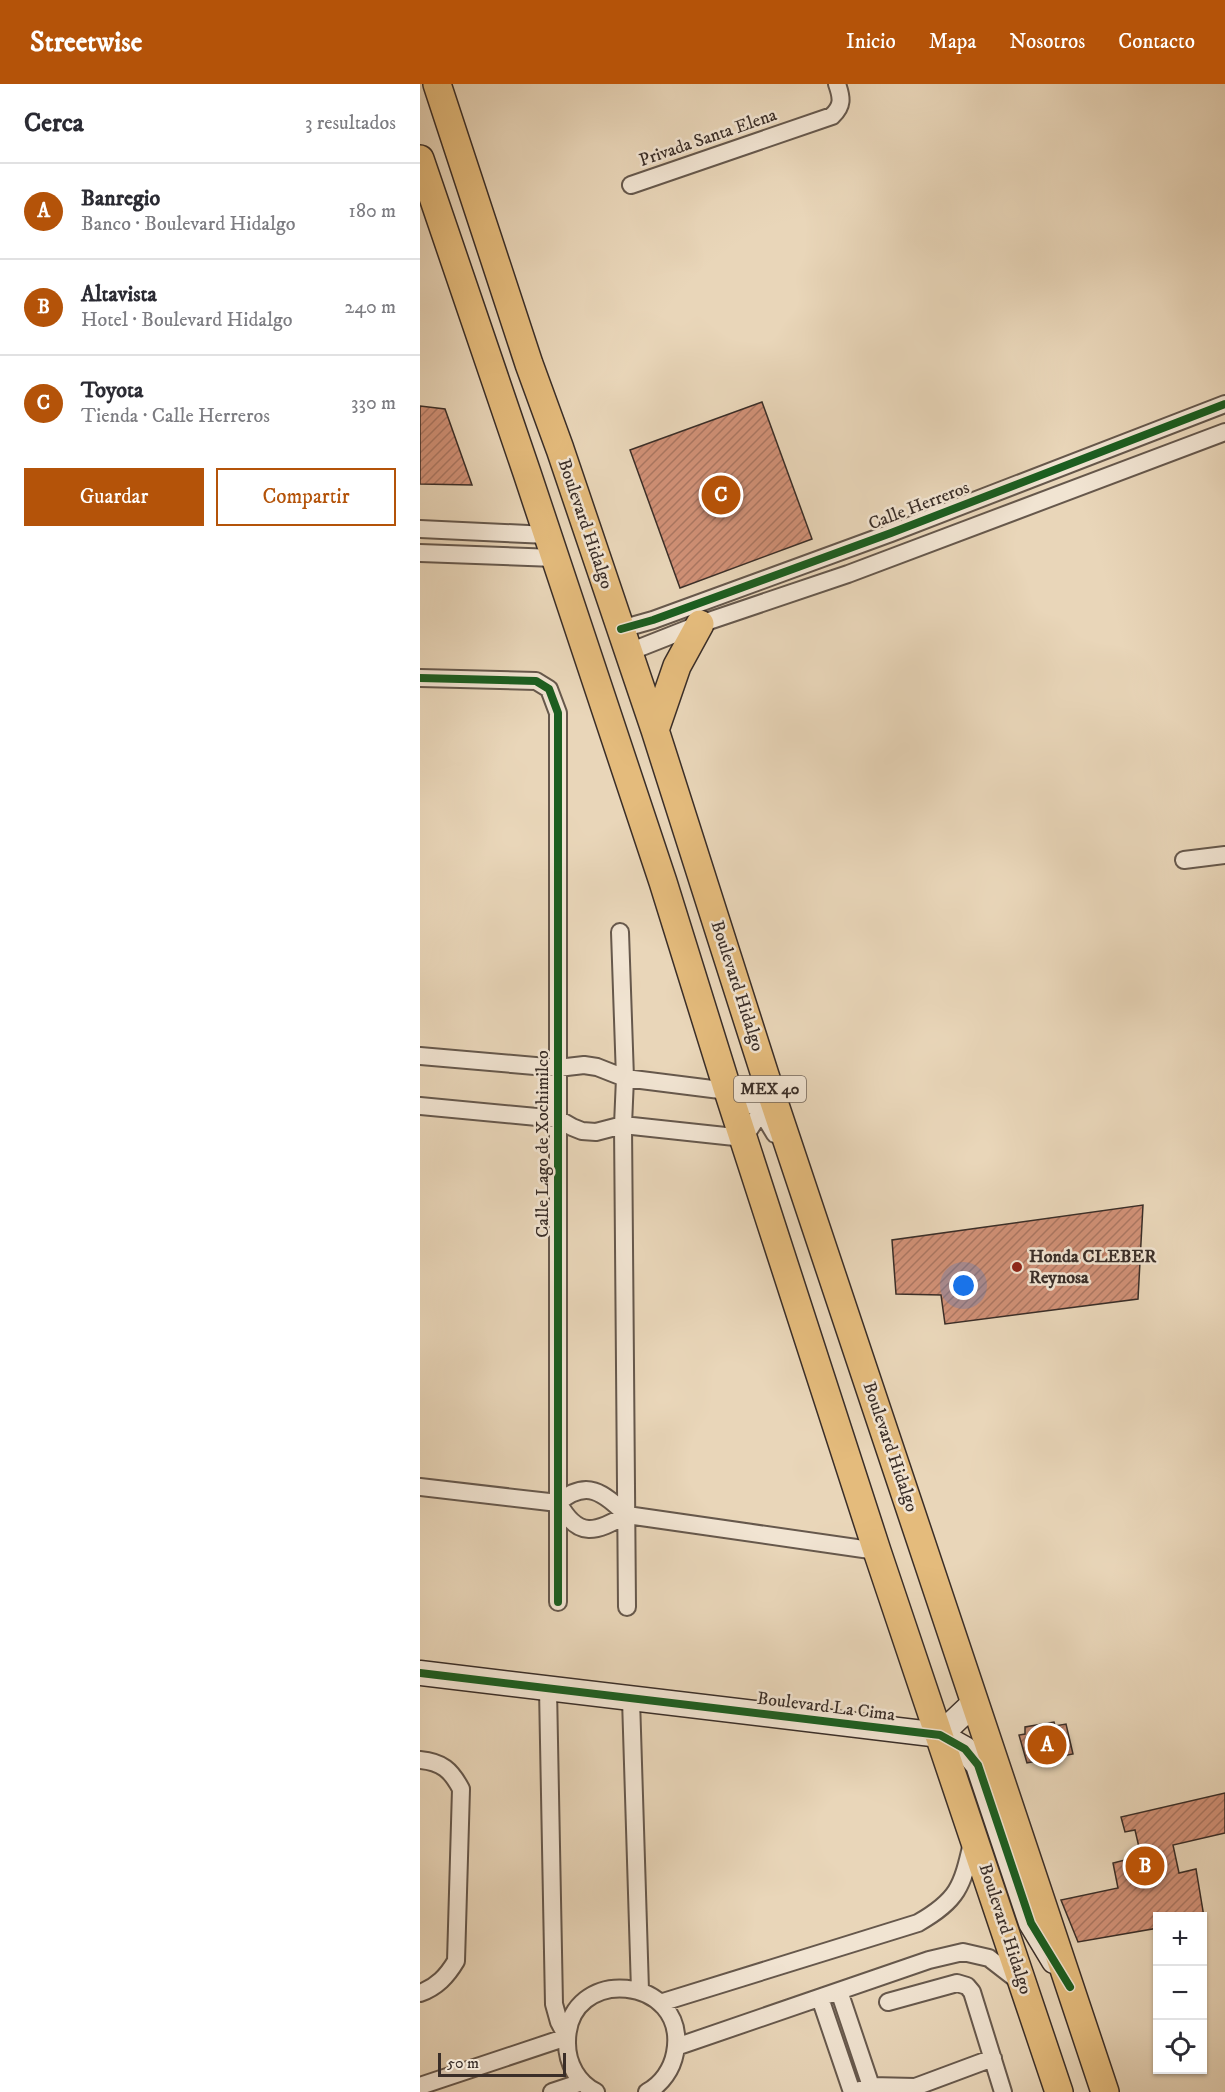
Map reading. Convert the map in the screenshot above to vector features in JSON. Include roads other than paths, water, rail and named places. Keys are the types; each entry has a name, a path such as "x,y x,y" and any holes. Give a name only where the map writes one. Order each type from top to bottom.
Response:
{"main road":[{"name":"Boulevard Hidalgo","path":"437,84 525,353 655,730 765,1075 1106,2092"},
{"name":"Boulevard Hidalgo","path":"420,159 663,882 877,1551 1059,2092"},
{"path":"655,730 677,666 700,624"},
{"path":"728,1091 750,1092 765,1075"},
{"path":"747,1148 765,1139 798,1173"}],"street":[{"name":"Privada Santa Elena","path":"631,185 831,116 839,110 841,103 841,94 837,84"},
{"name":"Calle Herreros","path":"625,641 653,620 891,533 1225,404"},
{"path":"625,641 700,624 848,574 1225,432"},
{"path":"1134,438 1142,463"},
{"path":"420,529 485,532 552,547"},
{"path":"484,556 485,532"},
{"path":"420,553 484,556 552,547"},
{"name":"Calle Lago de Xochimilco","path":"420,678 536,681 549,688 558,712 558,1602"},
{"path":"1184,860 1225,855"},
{"path":"620,932 625,1078 623,1125 627,1607"},
{"path":"420,1056 558,1068 584,1065 597,1067 625,1078 728,1091 761,1111 798,1173"},
{"path":"420,1106 558,1119 582,1131 596,1132 623,1125 747,1148 761,1111 765,1075"},
{"path":"420,1487 558,1503 569,1494 580,1490 594,1491 608,1498 627,1515 877,1551"},
{"path":"558,1503 567,1520 579,1527 589,1529 602,1528 627,1515"},
{"name":"Boulevard La Cima","path":"420,1673 940,1735 965,1749 978,1765 1031,1923 1070,1987"},
{"path":"548,1689 554,2004 559,2022 567,2037"},
{"path":"632,1699 640,1990"},
{"path":"940,1735 975,1702"},
{"path":"420,1760 437,1762 454,1776 461,1789 456,1961 447,1977 430,1990 420,1993"},
{"path":"660,2003 918,1923 940,1910 955,1895 965,1873 974,1837"},
{"path":"676,2047 929,1960 963,1952 989,1958 1023,1984"},
{"path":"888,2002 957,1983 967,1986 972,1992 1003,2092"},
{"path":"552,2092 589,2087 569,2061 567,2037 574,2013 592,1996 615,1988 640,1990 660,2003 674,2024 676,2047 674,2061 668,2073 650,2091"},
{"path":"839,1991 862,2091"},
{"path":"820,1998 862,2091"},
{"path":"420,2086 567,2037"},
{"path":"862,2091 915,2087 993,2058"}],"place":[{"name":"Toyota","path":"721,495"},
{"name":"Honda CLEBER Reynosa","path":"1017,1267"},
{"name":"Banregio","path":"1047,1745"},
{"name":"Altavista","path":"1145,1866"}]}
